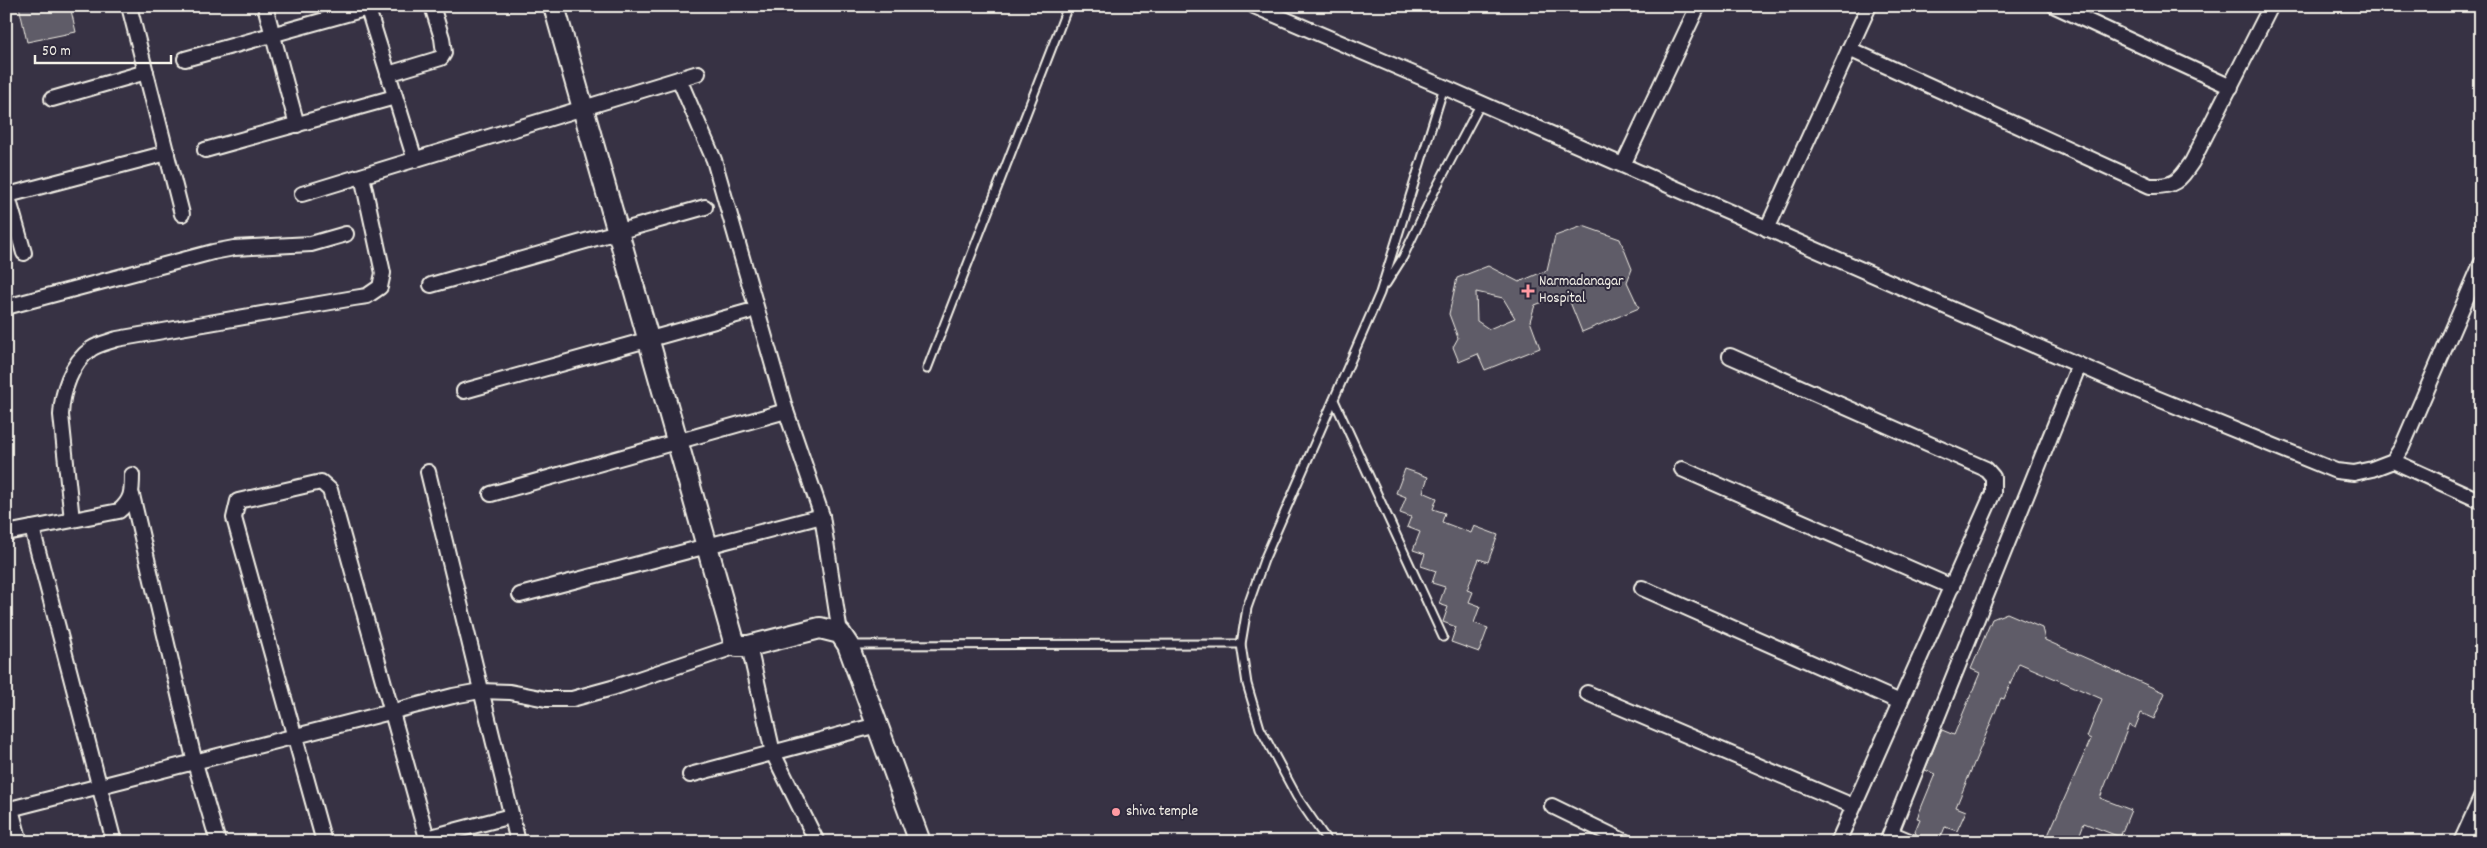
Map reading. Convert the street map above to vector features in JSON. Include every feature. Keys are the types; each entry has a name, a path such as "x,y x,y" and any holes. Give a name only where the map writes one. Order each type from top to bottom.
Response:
{"main road":[{"path":"554,6 729,627 743,646 820,628 844,639 920,842"}],"street":[{"path":"129,6 182,214"},
{"path":"265,6 296,125"},
{"path":"388,74 441,58 444,53 442,38 432,6"},
{"path":"1254,6 1481,103 2080,365 2336,471 2354,473 2393,461 2402,447 2481,264"},
{"path":"1623,165 1698,6"},
{"path":"1767,229 1869,6"},
{"path":"2055,6 2231,87"},
{"path":"1849,49 2150,186 2165,187 2179,181 2192,162 2271,6"},
{"path":"185,59 368,7 415,160"},
{"path":"52,99 146,72"},
{"path":"302,194 698,74"},
{"path":"679,79 714,160 786,411 822,516 844,639"},
{"path":"205,150 395,97"},
{"path":"24,253 7,193 167,153"},
{"path":"72,520 61,415 62,398 79,359 92,348 117,339 367,296 380,287 383,273 362,176"},
{"path":"431,285 706,207"},
{"path":"6,307 213,252 254,246 311,244 346,234"},
{"path":"464,391 747,312"},
{"path":"1730,356 1986,470 1993,477 1993,493 1838,842"},
{"path":"1889,836 2080,365"},
{"path":"491,494 786,411"},
{"path":"2393,461 2481,500"},
{"path":"1682,469 1952,586"},
{"path":"428,472 518,842"},
{"path":"132,475 132,495 195,763 218,842"},
{"path":"324,842 296,735 234,518 238,501 321,482 329,487 390,712 427,838 511,816"},
{"path":"6,533 119,511 128,504 132,495"},
{"path":"520,595 822,516"},
{"path":"32,528 114,842"},
{"path":"1642,588 1900,702"},
{"path":"20,842 9,810 195,763 296,735 480,691 510,692 546,699 572,699 743,646 773,753 817,842"},
{"path":"1588,693 1853,806"},
{"path":"690,775 877,725"},
{"path":"2461,842 2481,798"},
{"path":"1552,806 1626,842"}],"lane":[{"path":"927,370 1068,6"},
{"path":"1328,842 1297,797 1260,728 1247,684 1241,644 1247,608 1264,560 1380,293 1444,87"},
{"path":"1380,293 1403,257 1435,190 1481,103"},
{"path":"1334,400 1443,637"},
{"path":"844,639 1241,644"},
{"path":"1889,836 1921,842"}],"building":[{"path":"19,6 70,6 76,32 27,42"},
{"path":"1583,226 1620,239 1632,269 1627,282 1639,308 1582,332 1570,302 1556,297 1535,305 1530,321 1540,348 1485,370 1478,354 1459,362 1453,347 1458,338 1449,314 1457,278 1488,266 1519,282 1547,270 1555,236","holes":["1476,292 1503,298 1515,318 1489,329 1477,321"]},
{"path":"1405,469 1428,477 1423,492 1437,498 1433,509 1445,513 1442,522 1471,533 1474,526 1498,535 1488,562 1479,559 1467,590 1473,592 1469,602 1480,606 1474,623 1488,628 1479,652 1451,642 1456,627 1443,622 1448,607 1439,604 1445,587 1432,583 1436,571 1421,566 1425,554 1413,550 1420,532 1407,527 1411,517 1400,513 1406,497 1396,493"},
{"path":"2007,613 2042,628 2045,640 2165,693 2154,719 2141,713 2135,728 2129,725 2100,798 2131,810 2120,837 2084,823 2077,842 2045,842 2091,739 2087,737 2102,699 2019,663 2004,699 2001,698 1956,807 1966,811 1957,831 1945,827 1939,842 1930,842 1916,834 1915,831 1920,819 1917,818 1935,774 1925,770 1939,736 1942,730 1954,735 1980,673 1971,669 1992,619"}],"place":[{"name":"Narmadanagar Hospital","path":"1528,291"},
{"name":"shiva temple","path":"1116,812"}]}
